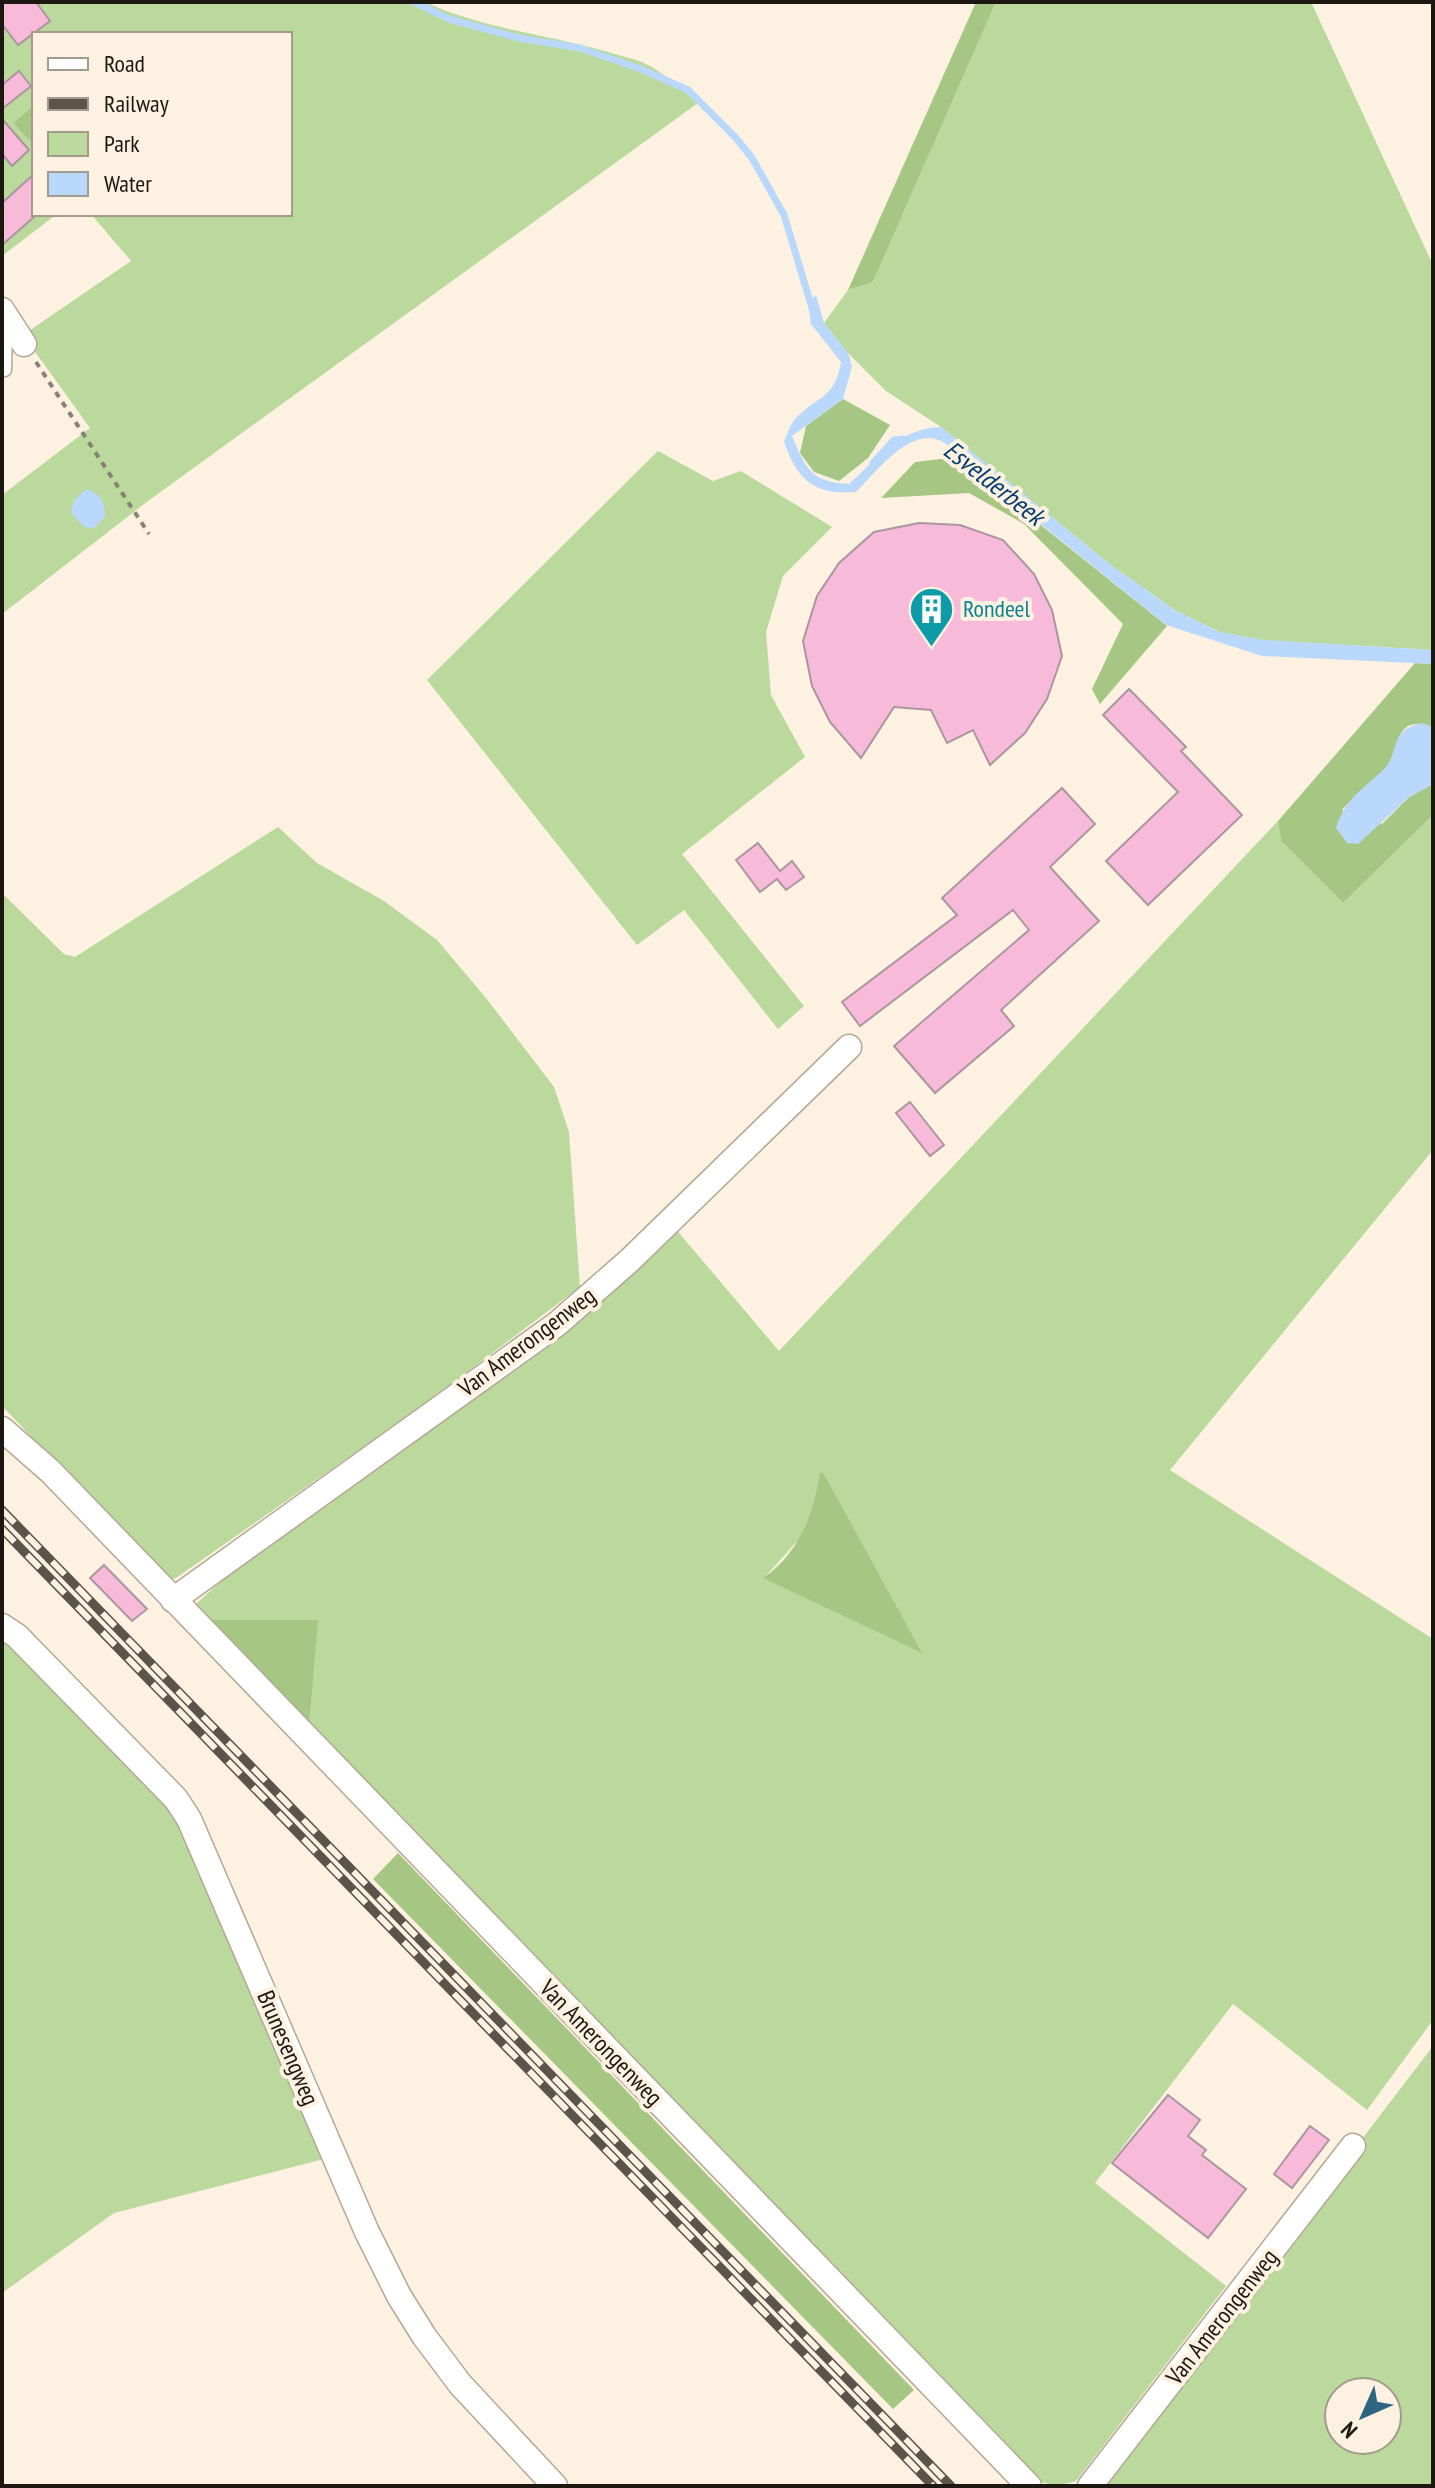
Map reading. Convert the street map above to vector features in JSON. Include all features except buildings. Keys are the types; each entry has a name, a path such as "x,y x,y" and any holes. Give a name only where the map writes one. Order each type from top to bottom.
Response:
{"street":[{"path":"4,314 24,344"},
{"name":"Van Amerongenweg","path":"173,1600 557,1324 630,1260 849,1047"},
{"name":"Van Amerongenweg","path":"2,1429 50,1471 1029,2486"},
{"name":"Brunesengweg","path":"2,1626 17,1636 176,1799 189,1819 367,2232 399,2296 460,2384 555,2486"},
{"name":"Van Amerongenweg","path":"1090,2486 1353,2146"}],"lane":[{"path":"4,314 5,370"}],"path":[{"path":"24,344 149,534"}],"green space":[{"path":"2,2 425,2 469,19 640,61 665,76 698,103 148,501 2,614 2,495 90,428 23,335 131,261 93,216 292,216 292,32 32,32 32,107 13,123 32,143 32,216 54,216 2,256"},
{"path":"976,2 996,2 873,282 848,290"},
{"path":"996,2 1311,2 1433,265 1433,650 1261,640 1220,632 1176,611 1112,566 941,427 886,391 848,353 824,323 848,290 873,282"},
{"path":"32,107 32,143 13,123"},
{"path":"843,399 890,425 868,458 839,481 814,472 800,453 806,426"},
{"path":"658,451 713,481 741,471 832,527 783,576 766,632 771,695 805,757 682,854 804,1006 778,1029 684,910 637,945 427,680"},
{"path":"956,457 1167,626 1100,704 1092,689 1123,624 1024,524 969,493 881,498 915,462"},
{"path":"1415,663 1433,664 1433,727 1421,724 1405,728 1385,769 1342,810 1382,824 1409,797 1433,784 1433,815 1343,903 1281,841 1278,821"},
{"path":"1433,815 1433,1150 1170,1470 1433,1639 1433,2020 1367,2110 1233,2004 1095,2183 1226,2286 1076,2481 1049,2484 1025,2472 189,1610 225,1578 569,1322 674,1227 779,1351 1278,821 1281,841 1343,903","holes":["820,1471 921,1652 764,1578 800,1538 816,1501"]},
{"path":"278,827 317,863 384,901 437,940 554,1087 569,1132 580,1287 422,1406 169,1580 2,1406 2,893 64,954 75,957"},
{"path":"820,1471 922,1653 763,1578 796,1544 814,1501"},
{"path":"196,1620 318,1620 308,1736"},
{"path":"2,1631 169,1805 324,2159 114,2213 2,2293"},
{"path":"398,1853 914,2390 893,2409 373,1879"},
{"path":"1433,2046 1433,2486 1097,2486"}],"water":[{"path":"816,295 824,323 848,353 852,366 843,399 792,436 806,465 818,477 849,484 890,446 913,433 941,427 1112,566 1176,611 1220,632 1264,640 1433,650 1433,664 1262,656 1166,625 959,458 946,444 934,438 921,439 896,452 856,492 818,488 795,467 784,442 795,419 830,390 841,362 811,324 808,303"},
{"path":"86,489 99,496 104,507 105,517 94,528 84,527 71,513 74,500"},
{"path":"1422,723 1433,727 1433,784 1409,797 1358,844 1347,843 1336,828 1344,809 1384,769 1399,736 1411,726"}],"waterway":[{"name":"Esvelderbeek","path":"414,2 449,19 519,38 580,48 641,69 688,90 752,158 784,215 812,308"},
{"name":"Esvelderbeek","path":"873,463 894,440 903,439"}],"railway":[{"path":"2,1510 951,2486"},
{"path":"2,1529 933,2486"}],"place":[{"name":"Rondeel","path":"932,648"}]}
